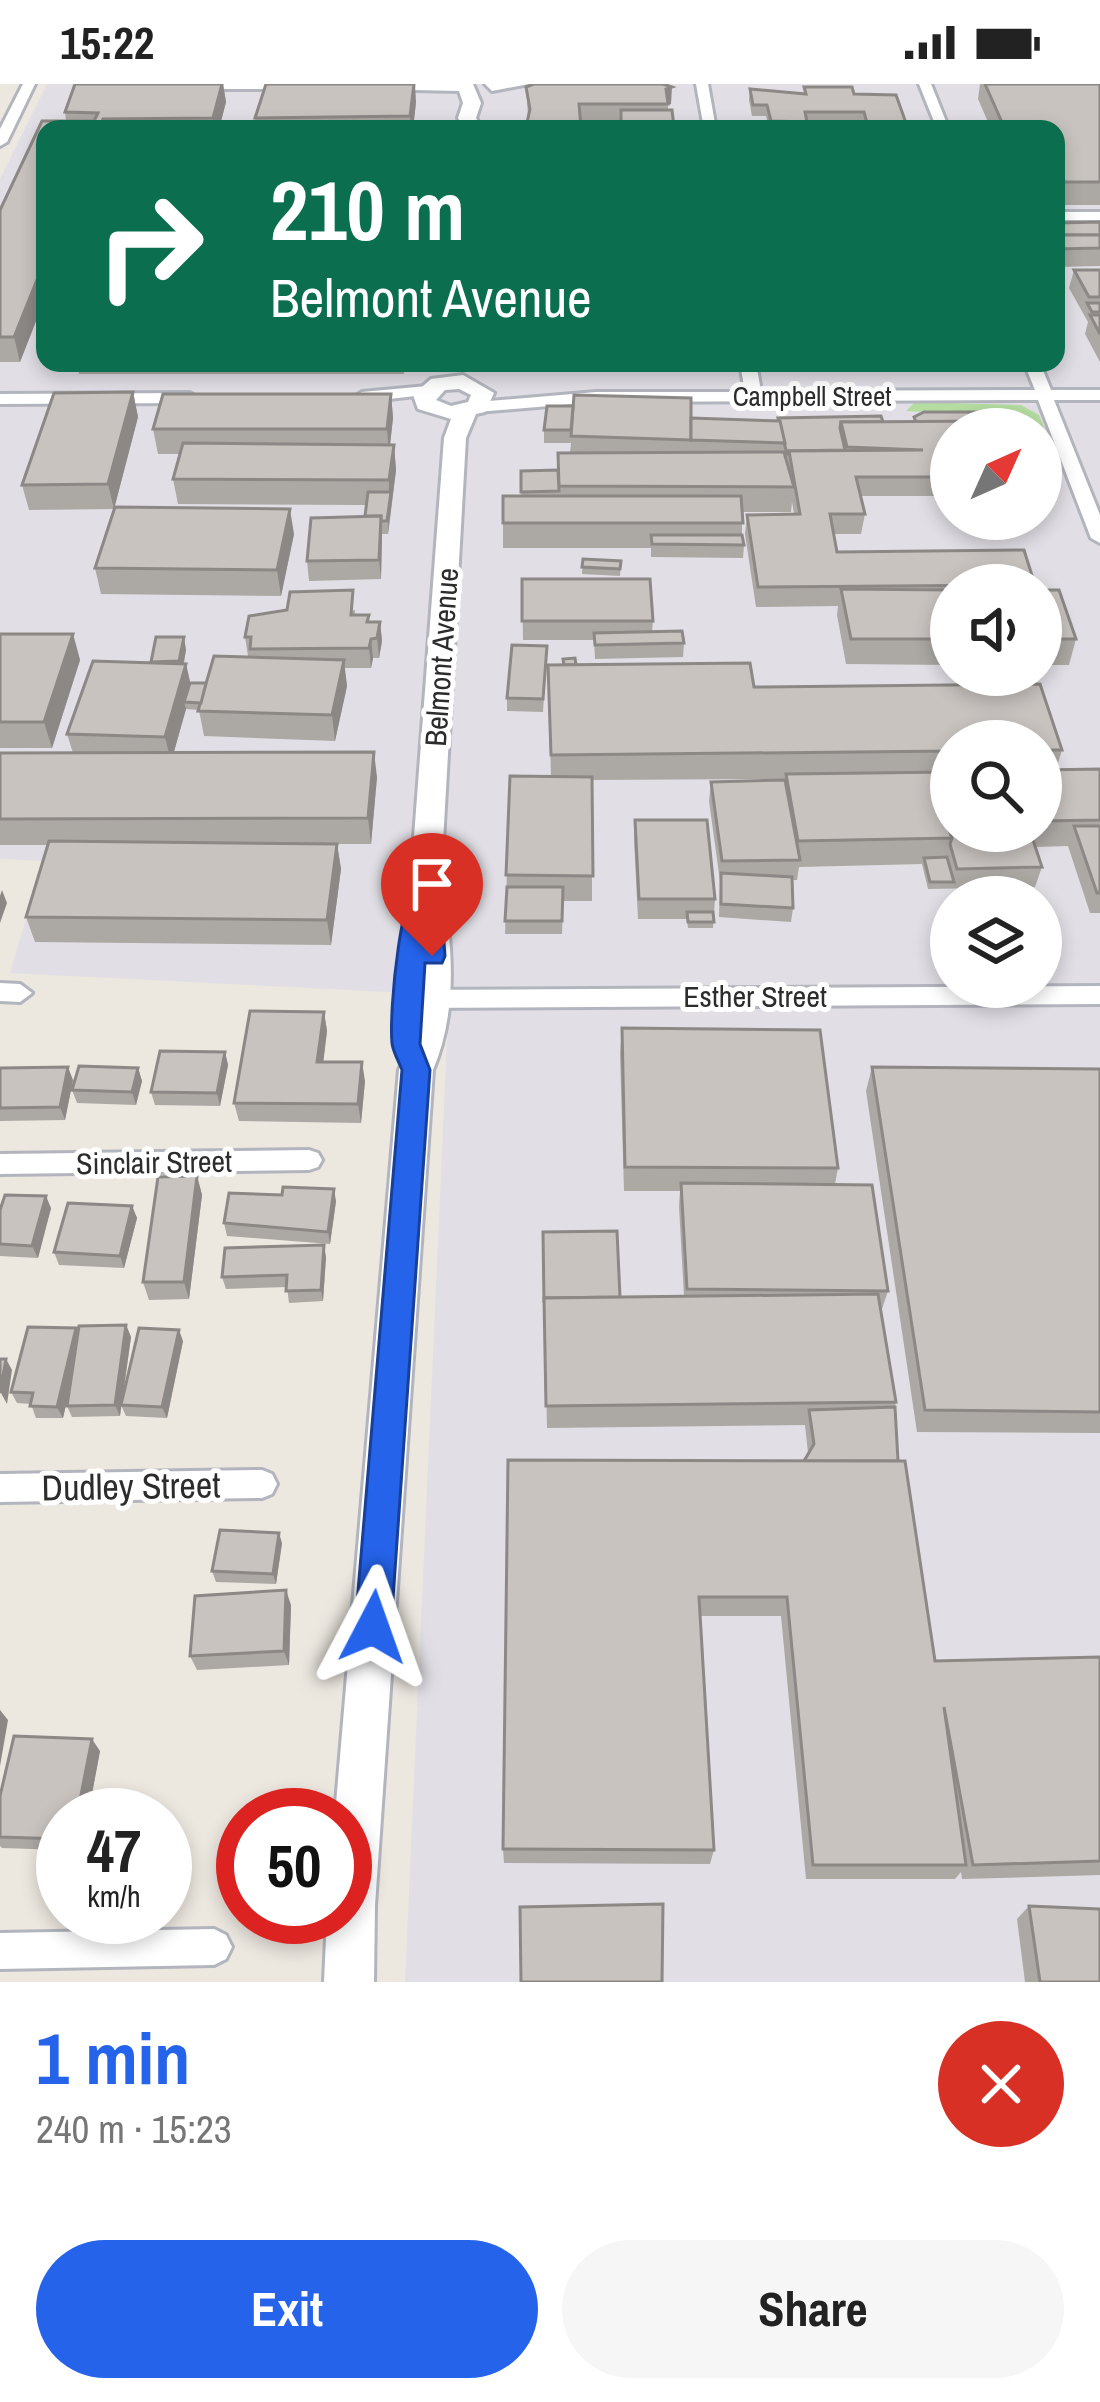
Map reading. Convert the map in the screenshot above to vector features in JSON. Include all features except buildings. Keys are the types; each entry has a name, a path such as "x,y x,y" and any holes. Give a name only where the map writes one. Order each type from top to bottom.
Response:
{"main road":[{"path":"171,84 324,84"},
{"path":"370,84 521,84"},
{"path":"462,86 472,103 469,120"},
{"path":"484,120 492,86"},
{"name":"Belmont Avenue","path":"349,1982 416,1070 428,1047 421,998 433,914 427,877 455,391"}],"street":[{"path":"0,142 28,84"},
{"path":"702,84 708,120"},
{"path":"925,84 940,120"},
{"path":"1065,216 1100,216"},
{"path":"750,372 754,396"},
{"path":"1035,372 1100,538"},
{"name":"Campbell Street","path":"331,398 455,391 596,397 1100,395"},
{"path":"0,399 213,398"},
{"name":"Esther Street","path":"421,998 1100,994"},
{"name":"Sinclair Street","path":"0,1164 309,1160"},
{"name":"Dudley Street","path":"0,1488 262,1484"},
{"path":"0,1951 214,1948"}],"shaded area":[{"path":"47,84 1100,84 1100,1982 405,1982 449,995 10,973 43,861 0,859 0,179"}],"green space":[{"path":"915,402 1026,408 930,408 930,412 906,411"}],"route":[{"path":"373,1627 416,1070 406,1044 415,916 427,877 433,914 432,956"}]}
